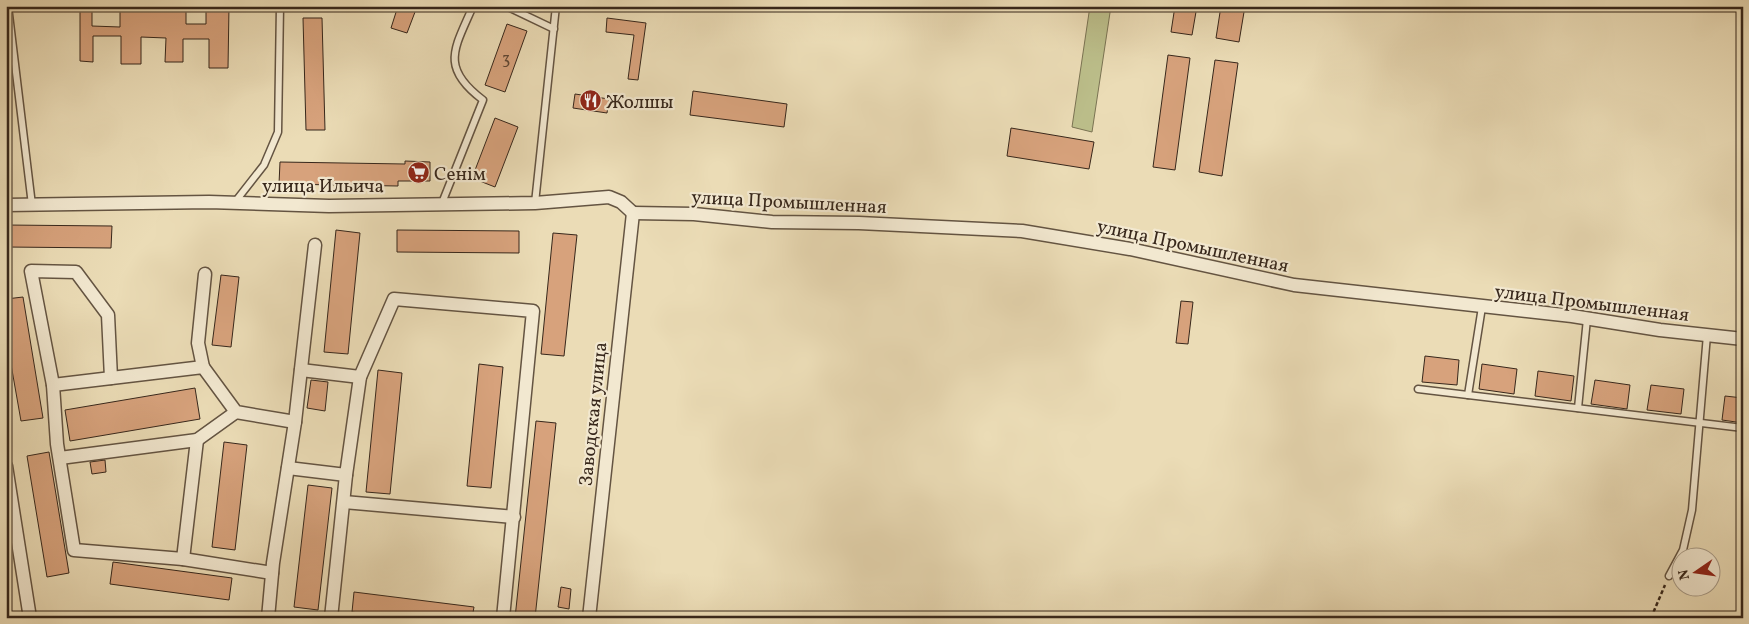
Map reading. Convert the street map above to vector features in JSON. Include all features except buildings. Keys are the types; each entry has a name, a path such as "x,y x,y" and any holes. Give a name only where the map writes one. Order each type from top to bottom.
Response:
{"street":[{"name":"улица Ильича","path":"6,205 235,203 329,206 535,203 609,197 621,202 634,213"},
{"name":"улица Промышленная","path":"634,213 694,214 772,222 859,223 1022,231 1130,249 1294,285 1482,306 1743,339"},
{"name":"Заводская улица","path":"589,618 634,213"},
{"path":"268,618 272,574 295,422 315,245"},
{"path":"111,378 108,315 76,272 31,271 54,385 60,458 74,550 184,559 272,574"},
{"path":"206,274 198,343 204,367 236,412 295,422"},
{"path":"332,618 346,475 360,377 394,299 533,311 503,618"},
{"path":"54,385 204,367"},
{"path":"301,370 360,377"},
{"path":"60,458 197,440 236,412"},
{"path":"184,559 197,440"},
{"path":"6,466 30,618"},
{"path":"288,468 346,475"},
{"path":"344,502 514,518"}],"lane":[{"path":"8,6 32,205"},
{"path":"235,203 264,165 278,132 280,6"},
{"path":"442,203 483,100 470,90 462,78 455,65 453,52 473,6"},
{"path":"506,6 554,29"},
{"path":"535,203 556,6"},
{"path":"1468,395 1482,306"},
{"path":"1578,408 1587,319"},
{"path":"1669,576 1683,550 1692,510 1707,335"},
{"path":"1418,390 1743,428"}],"path":[{"path":"1652,618 1669,576"}],"green space":[{"path":"1090,6 1111,6 1092,132 1072,127"}],"place":[{"name":"Жолшы","path":"590,101"},
{"name":"Сенiм","path":"418,173"}]}
